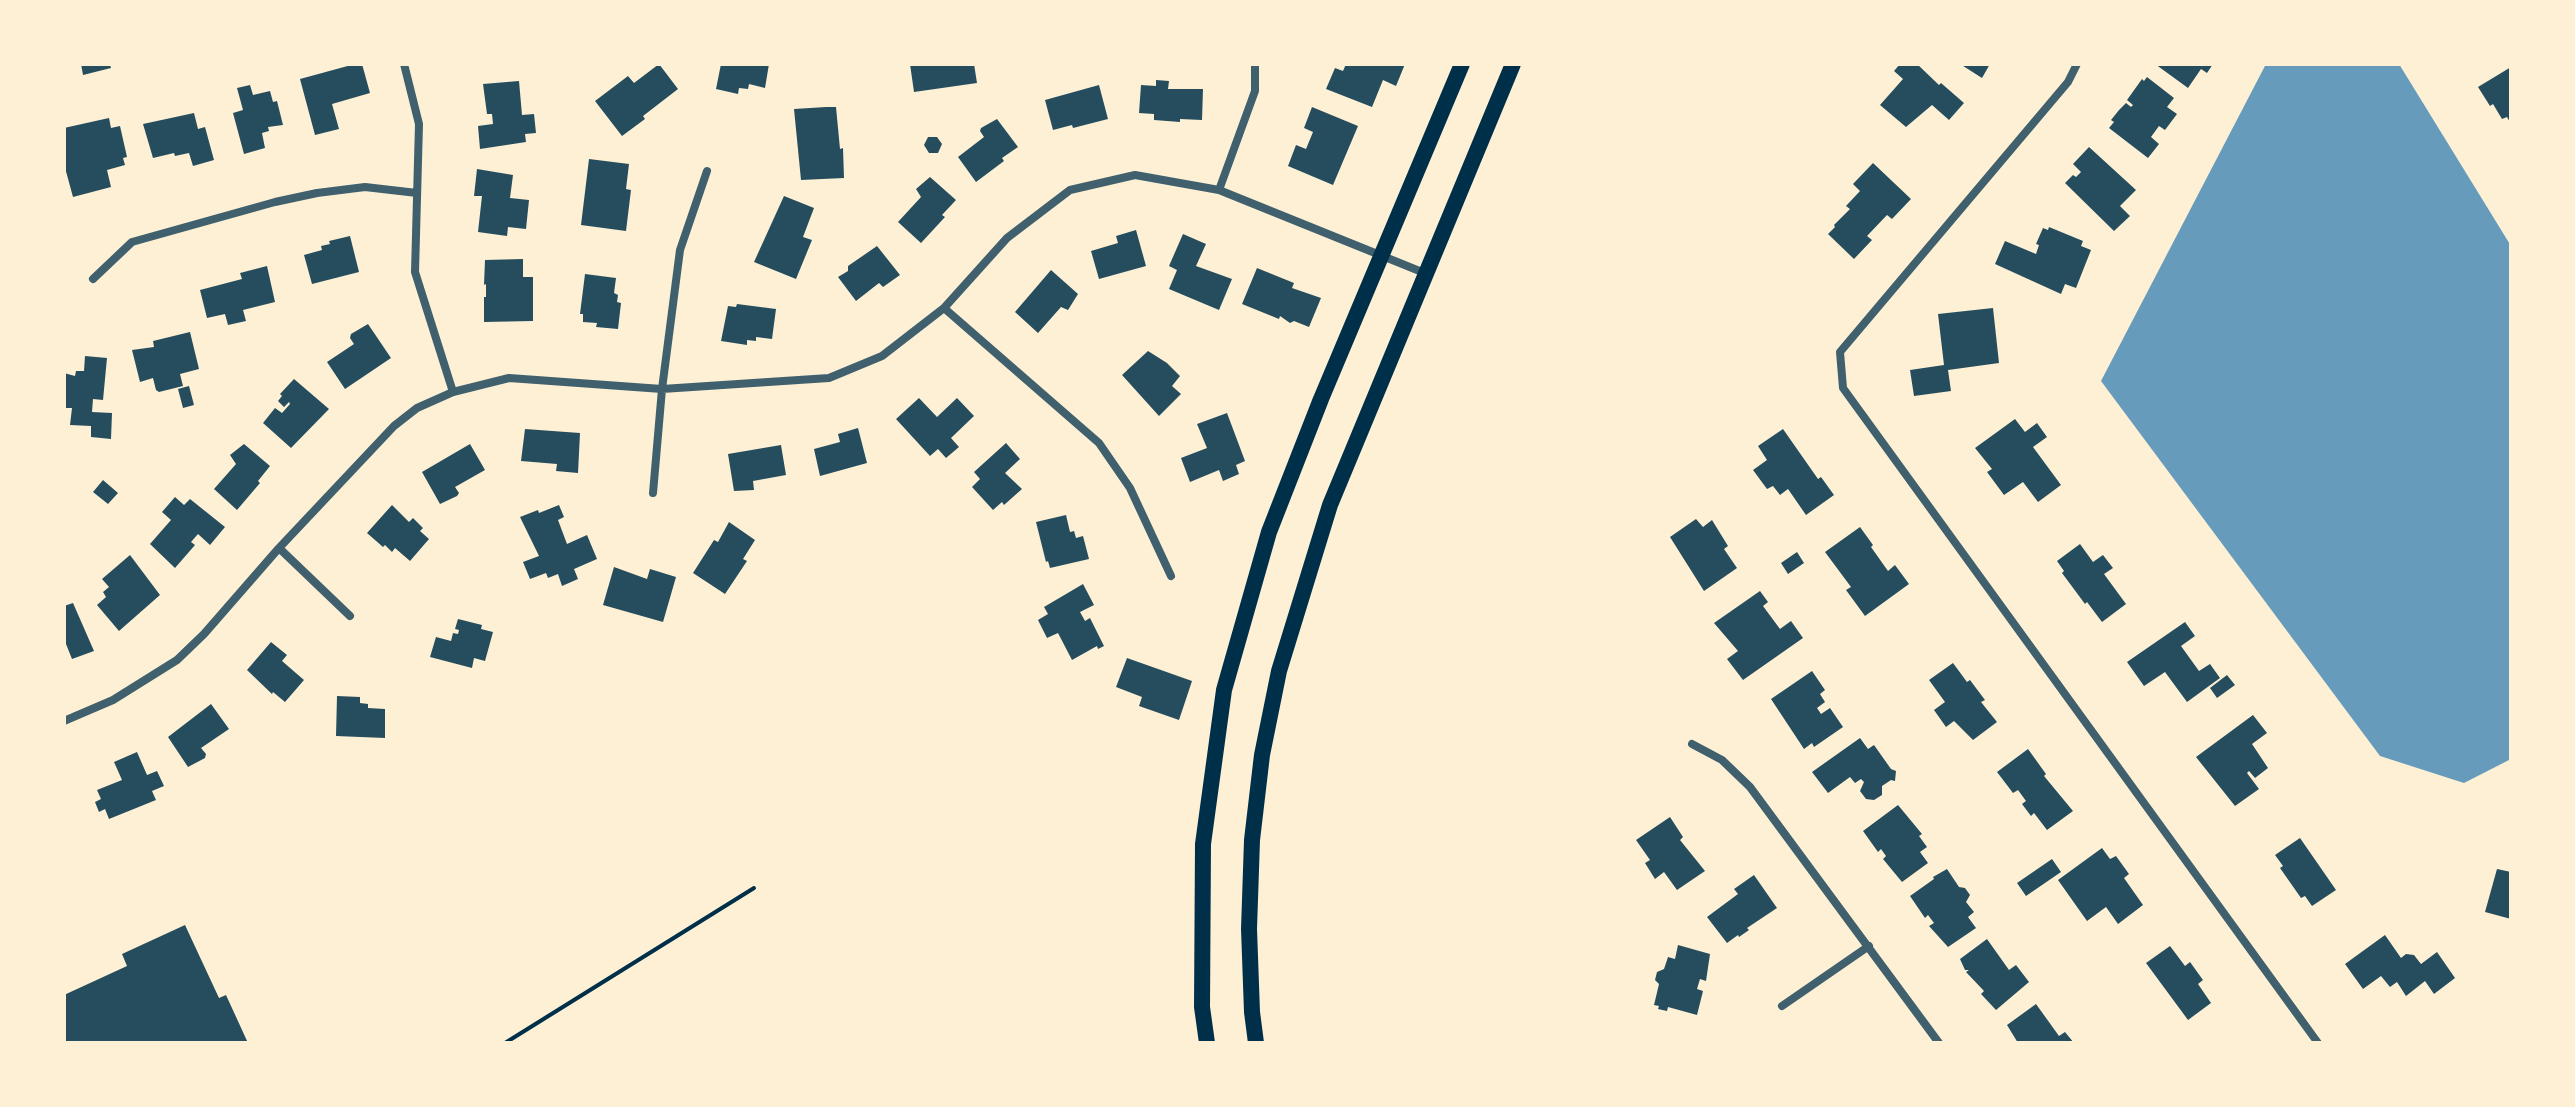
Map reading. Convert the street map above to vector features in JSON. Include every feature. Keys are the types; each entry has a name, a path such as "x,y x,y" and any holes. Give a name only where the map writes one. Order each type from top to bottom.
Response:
{"main road":[{"path":"1207,1043 1202,1007 1203,844 1224,690 1269,532 1321,399 1462,64"},
{"path":"1256,1043 1249,929 1252,840 1262,755 1279,671 1330,505 1513,64"}],"street":[{"path":"404,64 419,124 415,272 453,392"},
{"path":"1219,190 1255,91 1255,64"},
{"path":"2077,64 2068,82 1840,352 1843,388 2318,1043"},
{"path":"653,493 662,389 680,250 707,171"},
{"path":"64,721 113,700 177,660 394,426 417,408 453,392 509,378 662,389 829,378 882,356 944,308 1007,238 1070,190 1135,175 1219,190 1428,274"},
{"path":"93,279 132,242 275,202 365,187 417,193"},
{"path":"944,308 1099,443 1130,488 1171,576"},
{"path":"279,548 350,616"},
{"path":"1692,744 1722,760 1750,787 1939,1043"},
{"path":"1782,1006 1869,946"}],"path":[{"path":"505,1043 754,888"}],"water":[{"path":"2266,64 2399,64 2511,246 2511,759 2464,783 2380,756 2101,381"}],"building":[{"path":"81,64 110,64 111,68 83,75"},
{"path":"362,64 370,93 332,104 339,129 315,135 300,79"},
{"path":"659,64 678,89 622,136 595,101 628,76 634,83"},
{"path":"721,64 769,64 765,88 749,84 748,89 739,88 738,94 716,89"},
{"path":"910,64 974,64 977,83 914,92"},
{"path":"1346,64 1405,64 1396,86 1383,80 1372,107 1326,89 1335,68 1343,71"},
{"path":"1900,64 1917,64 1964,103 1949,120 1932,105 1906,127 1880,105 1903,79 1894,71"},
{"path":"1960,64 1990,64 1982,78"},
{"path":"2155,64 2213,64 2207,73 2201,69 2188,88"},
{"path":"2511,67 2511,124 2507,117 2502,119 2493,104 2490,106 2478,87"},
{"path":"2147,77 2174,98 2167,107 2177,114 2165,130 2159,126 2151,137 2159,144 2148,158 2109,128 2114,122 2111,120 2126,103 2131,107 2133,105 2127,100 2142,79 2144,81"},
{"path":"1156,80 1169,81 1168,89 1203,89 1202,120 1154,120 1154,114 1139,113 1141,85 1156,86"},
{"path":"519,81 522,115 534,114 536,133 525,134 526,142 480,149 478,126 493,124 492,114 487,114 483,84"},
{"path":"250,85 253,95 270,91 273,102 277,101 283,125 268,127 269,131 262,133 265,148 244,154 233,113 243,110 237,88"},
{"path":"1099,85 1108,119 1053,130 1045,100"},
{"path":"836,107 844,178 801,180 794,109"},
{"path":"1312,107 1358,126 1333,185 1288,166 1296,145 1306,149 1313,132 1304,128"},
{"path":"194,113 198,129 205,127 214,160 193,166 189,153 153,158 143,124"},
{"path":"109,118 111,128 120,126 127,157 123,158 125,165 107,170 111,187 73,197 64,164 64,128"},
{"path":"997,119 1018,147 976,182 958,157 984,137 981,128"},
{"path":"928,137 937,137 942,144 938,153 929,153 924,145"},
{"path":"2089,147 2136,190 2120,206 2130,216 2114,231 2065,183 2081,172 2073,164"},
{"path":"589,159 629,164 626,189 631,190 626,231 581,225"},
{"path":"1873,163 1911,199 1892,219 1887,215 1867,236 1872,240 1854,259 1828,234 1850,209 1846,206 1860,191 1853,184"},
{"path":"477,169 513,175 510,198 529,200 526,229 508,227 507,236 478,232 482,196 474,196"},
{"path":"930,177 956,200 921,243 898,222 921,197 916,189"},
{"path":"784,196 814,208 803,237 812,240 796,279 754,262"},
{"path":"2049,227 2083,241 2081,246 2091,250 2076,288 2065,284 2061,294 1995,264 2005,241 2036,254 2039,245 2036,244 2043,228 2048,230"},
{"path":"1136,230 1146,266 1099,279 1091,251 1118,243 1116,236"},
{"path":"1183,234 1206,244 1196,266 1232,279 1219,310 1169,289 1177,270 1169,266"},
{"path":"350,236 359,272 312,284 304,255 322,250 321,246 330,244 329,241"},
{"path":"877,246 900,275 883,287 879,283 856,301 838,277"},
{"path":"523,259 523,277 533,277 533,321 484,322 485,260"},
{"path":"267,266 275,302 243,310 246,321 228,325 225,314 207,318 200,290 242,279 240,273"},
{"path":"1257,268 1294,283 1292,288 1321,298 1309,327 1242,304"},
{"path":"1051,270 1078,294 1068,310 1061,307 1038,333 1015,312"},
{"path":"585,274 616,278 614,293 618,295 617,302 621,303 618,329 583,322 583,314 580,314"},
{"path":"737,304 776,309 772,339 756,337 756,341 747,340 747,345 721,341 728,306 736,307"},
{"path":"1993,308 1999,363 1948,370 1951,391 1914,396 1910,370 1944,365 1938,314"},
{"path":"368,324 391,358 345,389 327,362 354,344 351,334"},
{"path":"190,332 199,369 180,374 183,386 159,392 153,378 140,382 132,350 154,347 153,341"},
{"path":"1148,351 1180,376 1172,386 1181,394 1159,416 1122,375"},
{"path":"85,356 107,358 103,400 93,399 92,412 112,413 111,439 91,437 91,426 70,425 72,408 64,408 64,373 75,376 76,371 84,371"},
{"path":"294,379 329,409 291,448 263,423 275,408 282,413 290,404 284,407 278,401 282,396 280,394"},
{"path":"189,386 194,405 183,408 178,389"},
{"path":"919,398 937,417 957,398 974,416 951,438 959,447 946,458 938,449 930,456 896,419"},
{"path":"1227,413 1245,461 1236,465 1239,474 1223,481 1219,470 1190,482 1181,458 1207,448 1197,424"},
{"path":"2015,419 2025,432 2037,423 2047,437 2033,447 2061,485 2038,502 2023,482 2004,495 1987,472 1992,469 1975,448"},
{"path":"858,428 867,463 820,476 814,449 840,442 838,434"},
{"path":"525,429 580,433 578,473 556,471 557,464 521,461"},
{"path":"1783,429 1818,479 1821,477 1834,495 1806,515 1788,489 1780,495 1773,486 1767,489 1753,470 1767,460 1758,446"},
{"path":"1006,443 1020,459 1005,473 1022,489 1004,505 1002,502 993,510 972,487 980,479 974,472"},
{"path":"244,444 270,466 237,510 214,489 236,464 230,455"},
{"path":"470,444 485,470 455,487 459,493 457,496 440,504 422,472"},
{"path":"781,445 786,475 753,481 754,490 734,491 728,454"},
{"path":"103,480 118,493 108,504 93,492"},
{"path":"175,497 184,505 190,499 225,527 210,545 198,534 191,542 195,545 175,568 150,544 171,520 162,512"},
{"path":"392,505 409,522 413,518 429,539 410,561 395,548 392,552 385,545 383,547 367,533"},
{"path":"559,505 564,517 558,520 567,544 587,535 597,559 574,569 578,579 562,586 558,574 548,578 546,573 530,579 523,562 539,556 520,517"},
{"path":"1066,515 1070,532 1074,531 1076,538 1083,536 1089,559 1050,568 1036,522"},
{"path":"1696,519 1703,527 1712,520 1728,546 1724,549 1737,568 1704,591 1670,537"},
{"path":"729,522 755,540 743,559 747,561 725,594 693,573 714,540 718,542"},
{"path":"1860,527 1888,571 1895,565 1909,584 1865,616 1846,590 1851,587 1825,552"},
{"path":"2080,544 2093,562 2103,555 2113,568 2104,574 2126,604 2102,622 2062,573 2064,571 2057,561"},
{"path":"1797,552 1804,563 1788,574 1781,563"},
{"path":"130,555 160,595 119,631 97,605 106,597 103,592 109,587 102,579"},
{"path":"614,567 647,579 650,569 676,577 663,622 603,605"},
{"path":"1083,584 1094,605 1080,612 1085,621 1090,618 1104,646 1098,649 1097,646 1072,660 1058,633 1047,638 1038,620 1048,614 1044,607"},
{"path":"1760,591 1768,602 1763,606 1780,629 1791,621 1803,638 1743,680 1727,659 1738,651 1714,623"},
{"path":"73,603 94,651 72,659 64,645 64,606"},
{"path":"458,619 482,625 481,629 493,632 485,661 474,658 472,668 430,657 436,637 451,641 453,633 458,634 459,630 455,629"},
{"path":"2185,622 2195,636 2181,646 2199,671 2210,664 2220,678 2187,702 2165,672 2144,686 2127,662"},
{"path":"271,642 287,655 282,661 304,680 285,702 247,670"},
{"path":"1127,658 1192,681 1179,720 1139,706 1142,697 1116,687"},
{"path":"1953,663 1985,700 1981,702 1997,722 1973,740 1954,721 1946,727 1934,710 1945,702 1929,680"},
{"path":"1812,671 1825,690 1820,694 1825,702 1817,708 1821,714 1830,708 1843,727 1814,747 1812,743 1804,749 1771,699"},
{"path":"2227,675 2235,685 2217,698 2210,688"},
{"path":"337,696 360,697 360,703 368,704 368,708 385,709 385,738 336,736"},
{"path":"211,704 229,729 201,748 206,754 205,758 188,767 168,737"},
{"path":"2253,715 2267,733 2252,744 2268,768 2255,778 2249,771 2247,773 2259,789 2235,806 2196,757"},
{"path":"1860,738 1868,749 1874,745 1891,769 1896,771 1895,781 1882,786 1882,795 1874,800 1866,799 1860,791 1864,782 1861,779 1855,783 1850,777 1828,793 1812,772"},
{"path":"2028,749 2046,774 2044,776 2073,811 2047,830 2034,813 2031,816 2022,804 2026,801 2018,790 2013,793 1997,772"},
{"path":"137,752 147,775 157,771 164,786 152,791 156,800 109,819 105,809 99,812 95,802 101,799 97,790 122,780 114,762"},
{"path":"1898,805 1922,834 1919,836 1927,847 1920,852 1928,863 1902,882 1883,859 1886,856 1881,849 1878,852 1863,831"},
{"path":"1670,817 1683,837 1680,840 1705,871 1677,890 1664,872 1655,879 1645,863 1650,860 1636,840"},
{"path":"2300,838 2336,890 2312,906 2305,896 2301,898 2280,868 2283,866 2275,855"},
{"path":"2102,848 2110,859 2116,856 2129,874 2124,878 2143,905 2118,924 2106,907 2087,921 2058,880"},
{"path":"2052,859 2061,872 2026,896 2017,883"},
{"path":"1947,869 1959,887 1965,888 1970,895 1966,902 1974,912 1968,917 1976,928 1948,947 1929,926 1934,923 1928,915 1925,918 1910,896"},
{"path":"2497,869 2511,872 2511,919 2485,912"},
{"path":"1754,875 1777,908 1727,943 1707,917 1738,894 1734,889"},
{"path":"185,925 219,998 226,995 248,1043 64,1043 64,995 127,966 122,954"},
{"path":"2385,935 2401,958 2406,954 2414,955 2421,964 2437,952 2455,978 2434,994 2425,981 2406,996 2397,982 2390,987 2381,976 2363,989 2345,964"},
{"path":"1987,939 2009,970 2016,965 2029,982 1996,1010 1981,994 1984,991 1966,972 1969,970 1965,970 1960,959"},
{"path":"1678,945 1710,954 1706,981 1700,979 1697,989 1703,991 1697,1015 1668,1007 1667,1011 1658,1009 1659,1006 1654,1005 1659,984 1655,980 1657,972 1664,969 1668,957 1675,959"},
{"path":"2170,946 2185,966 2190,962 2203,980 2198,984 2211,1003 2188,1020 2146,963"},
{"path":"2036,1004 2059,1036 2065,1032 2074,1043 2018,1043 2007,1025"}]}
